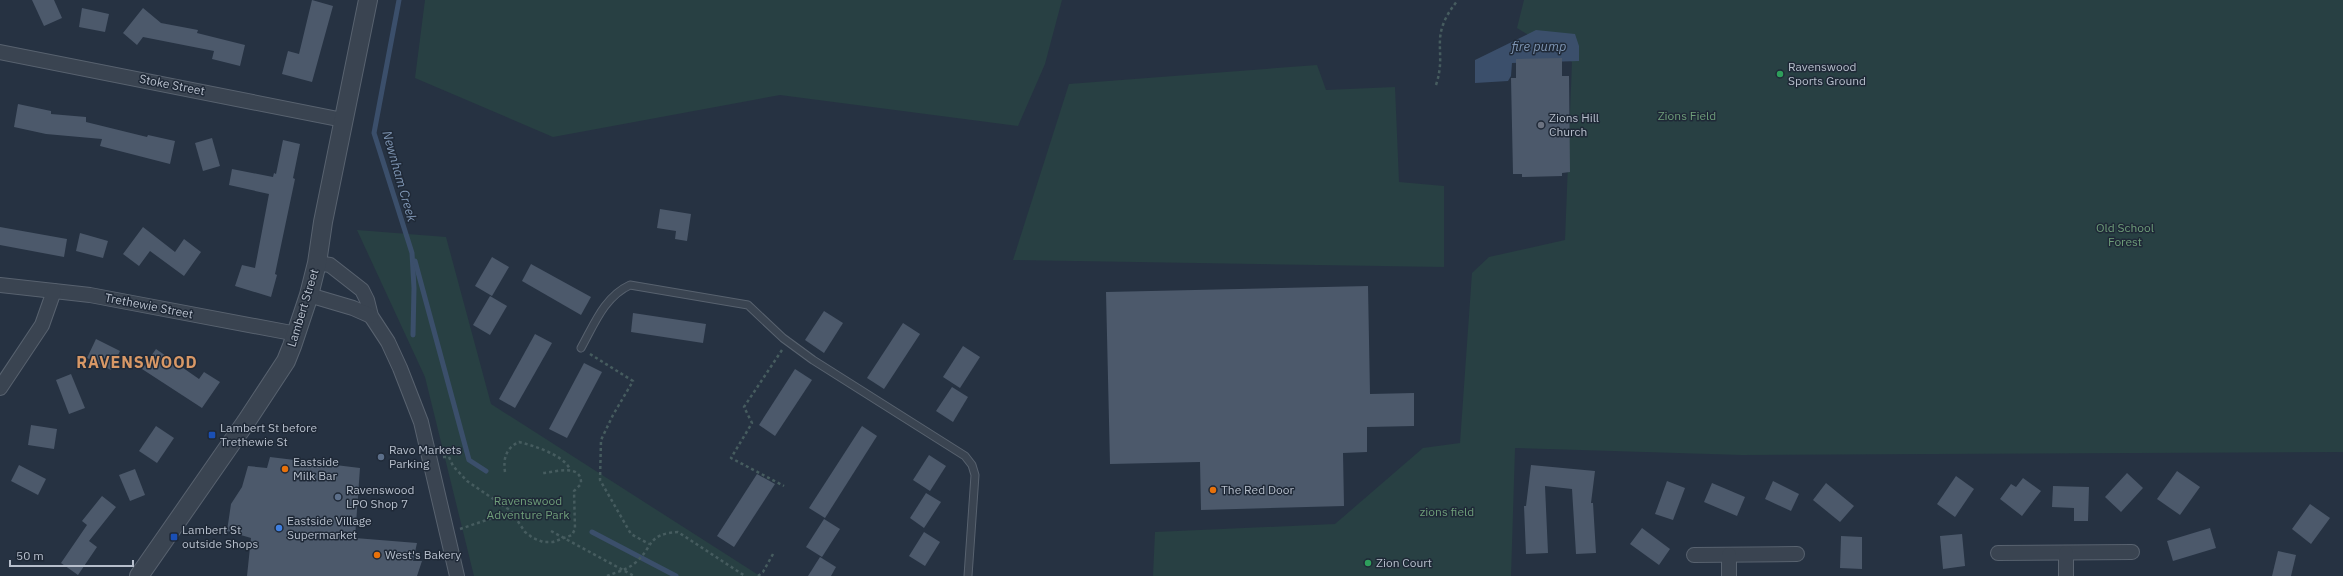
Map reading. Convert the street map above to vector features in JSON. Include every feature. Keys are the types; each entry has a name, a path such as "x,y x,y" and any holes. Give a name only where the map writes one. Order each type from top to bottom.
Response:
{"street":[{"name":"Lambert Street","path":"139,576 274,380 286,361 297,334 309,295 316,263 343,120 368,0"},
{"name":"Stoke Street","path":"0,52 343,120"},
{"path":"316,263 330,265 362,290 367,300 371,316 388,342 413,399 431,460 457,576"},
{"name":"Trethewie Street","path":"0,285 90,294 297,334"},
{"path":"0,388 42,325 54,291"},
{"path":"309,295 348,306 371,316"},
{"path":"1998,554 2132,552"},
{"path":"2066,553 2066,576"},
{"path":"1694,554 1797,554"},
{"path":"1728,576 1729,555"}],"lane":[{"path":"581,348 605,305 616,291 630,285 748,305 788,341 813,360 965,456 972,465 975,475 968,576"}],"path":[{"path":"1436,85 1439,67 1440,33 1446,15 1458,0"},
{"path":"784,486 731,458 752,423 744,407 788,341"},
{"path":"581,348 633,381 613,415 601,440 600,480 631,534 649,544"},
{"path":"431,460 449,456 453,466 467,481 511,511 524,532 533,538 543,542 565,538 572,535 575,529 574,491 581,484 581,479 577,473 570,469 567,464 544,451 519,442 508,450 503,462 505,472"},
{"path":"542,472 570,469"},
{"path":"459,529 511,511"},
{"path":"551,531 634,576"},
{"path":"607,576 636,562 653,539 665,533 678,532 745,576"},
{"path":"758,576 763,572 773,554"}],"green space":[{"path":"425,0 1062,0 1045,64 1018,126 780,95 553,137 415,78"},
{"path":"1524,0 2343,0 2343,452 1742,455 1515,448 1511,576 1153,576 1155,532 1335,524 1423,448 1460,443 1472,273 1489,257 1565,240 1572,62 1517,28"},
{"path":"1317,65 1326,90 1395,87 1399,182 1444,186 1444,267 1013,260 1069,84"},
{"name":"Ravenswood Adventure Park","path":"357,230 446,237 491,404 760,576 474,576 425,377"}],"water":[{"name":"fire pump","path":"1536,30 1575,34 1579,46 1579,61 1512,63 1511,76 1508,81 1475,83 1475,60"}],"building":[{"path":"32,0 54,0 62,18 44,26"},
{"path":"312,0 333,6 312,82 282,74 288,51 299,54"},
{"path":"82,8 109,14 105,32 79,27"},
{"path":"143,8 161,23 198,30 197,33 245,45 240,66 212,59 214,51 143,37 137,45 123,33"},
{"name":"Zions Hill Church","path":"1562,58 1562,76 1569,76 1570,172 1562,173 1562,176 1522,177 1522,174 1513,174 1511,78 1516,78 1516,59"},
{"path":"18,104 51,111 51,114 86,117 86,122 147,137 148,135 175,141 170,164 100,146 102,139 46,134 14,127"},
{"path":"212,138 220,166 203,171 195,143"},
{"path":"283,140 300,144 293,178 295,179 275,274 277,275 271,297 235,286 242,265 255,268 269,194 229,185 232,169 273,177 274,173 276,174"},
{"path":"660,209 691,214 687,241 675,239 676,231 657,228"},
{"path":"0,227 67,239 64,257 0,245"},
{"path":"143,227 175,252 184,239 201,252 184,276 150,251 139,266 123,254"},
{"path":"80,233 108,241 103,258 76,251"},
{"path":"492,257 509,267 492,296 475,286"},
{"path":"531,264 591,297 581,315 522,281"},
{"path":"1368,286 1370,394 1414,393 1414,426 1367,427 1367,452 1343,453 1344,506 1201,510 1200,462 1110,464 1106,292"},
{"path":"490,296 507,306 490,335 473,325"},
{"path":"824,311 843,323 824,353 805,340"},
{"path":"633,313 706,324 703,343 631,332"},
{"path":"903,323 920,334 884,389 867,378"},
{"path":"535,334 552,343 515,408 499,399"},
{"path":"96,339 120,351 111,370 87,358"},
{"path":"963,346 980,357 960,388 943,377"},
{"path":"156,349 199,379 204,372 220,382 202,408 142,369"},
{"path":"584,363 602,372 567,438 549,429"},
{"path":"795,369 812,380 775,436 759,425"},
{"path":"71,374 85,408 69,414 56,380"},
{"path":"952,387 968,397 953,422 936,411"},
{"path":"31,425 57,429 54,449 28,445"},
{"path":"156,426 174,438 157,463 139,451"},
{"path":"862,426 877,436 825,518 809,508"},
{"path":"929,455 946,466 930,491 913,480"},
{"path":"270,457 360,468 355,538 417,543 413,561 422,561 417,576 247,576 251,538 227,531 231,504 242,487 248,466 267,468"},
{"path":"19,465 46,479 38,495 11,481"},
{"path":"1531,465 1595,471 1591,503 1593,503 1596,553 1576,554 1572,489 1545,486 1548,553 1526,554 1524,506 1526,506"},
{"path":"135,469 145,495 130,501 119,475"},
{"path":"2177,471 2200,487 2180,515 2157,499"},
{"path":"2127,473 2143,488 2121,512 2105,497"},
{"path":"757,474 775,484 734,547 717,536"},
{"path":"1956,476 1974,489 1955,517 1937,504"},
{"path":"2023,478 2041,491 2022,516 2000,499 2011,484 2016,487"},
{"path":"1667,481 1685,488 1673,520 1655,514"},
{"path":"1773,481 1799,494 1791,511 1765,499"},
{"path":"1712,483 1745,497 1737,516 1704,502"},
{"path":"1826,483 1854,506 1840,522 1813,500"},
{"path":"2053,486 2089,487 2088,521 2074,521 2074,508 2052,507"},
{"path":"926,493 941,502 924,528 910,518"},
{"path":"102,496 116,507 89,541 97,547 78,575 61,563 87,525 82,521"},
{"path":"2310,504 2330,518 2311,544 2292,529"},
{"path":"824,519 840,529 822,557 806,547"},
{"path":"1642,528 1670,549 1659,565 1630,544"},
{"path":"2210,528 2216,548 2173,561 2167,541"},
{"path":"924,532 940,542 925,566 909,556"},
{"path":"1962,534 1965,566 1943,569 1940,536"},
{"path":"1841,536 1862,537 1862,569 1840,568"},
{"path":"2278,551 2296,555 2291,576 2272,576"},
{"path":"820,557 836,567 831,576 808,576"}],"waterway":[{"name":"Newnham Creek","path":"399,0 374,133 412,253 414,288 413,335"},
{"path":"415,261 469,460 486,471"},
{"path":"592,532 676,576"}],"place":[{"name":"Ravenswood Sports Ground","path":"1780,74"},
{"name":"Zions Hill Church","path":"1541,125"},
{"name":"Lambert St before Trethewie St","path":"212,435"},
{"name":"Ravo Markets Parking","path":"381,457"},
{"name":"Eastside Milk Bar","path":"285,469"},
{"name":"The Red Door","path":"1213,490"},
{"name":"Ravenswood LPO Shop 7","path":"338,497"},
{"name":"Eastside Village Supermarket","path":"279,528"},
{"name":"Lambert St outside Shops","path":"174,537"},
{"name":"West's Bakery","path":"377,555"},
{"name":"Zion Court","path":"1368,563"}],"district":[{"name":"RAVENSWOOD","path":"137,362"}],"park label":[{"name":"Zions Field","path":"1687,116"},
{"name":"Old School Forest","path":"2125,235"},
{"name":"zions field","path":"1447,512"}]}
